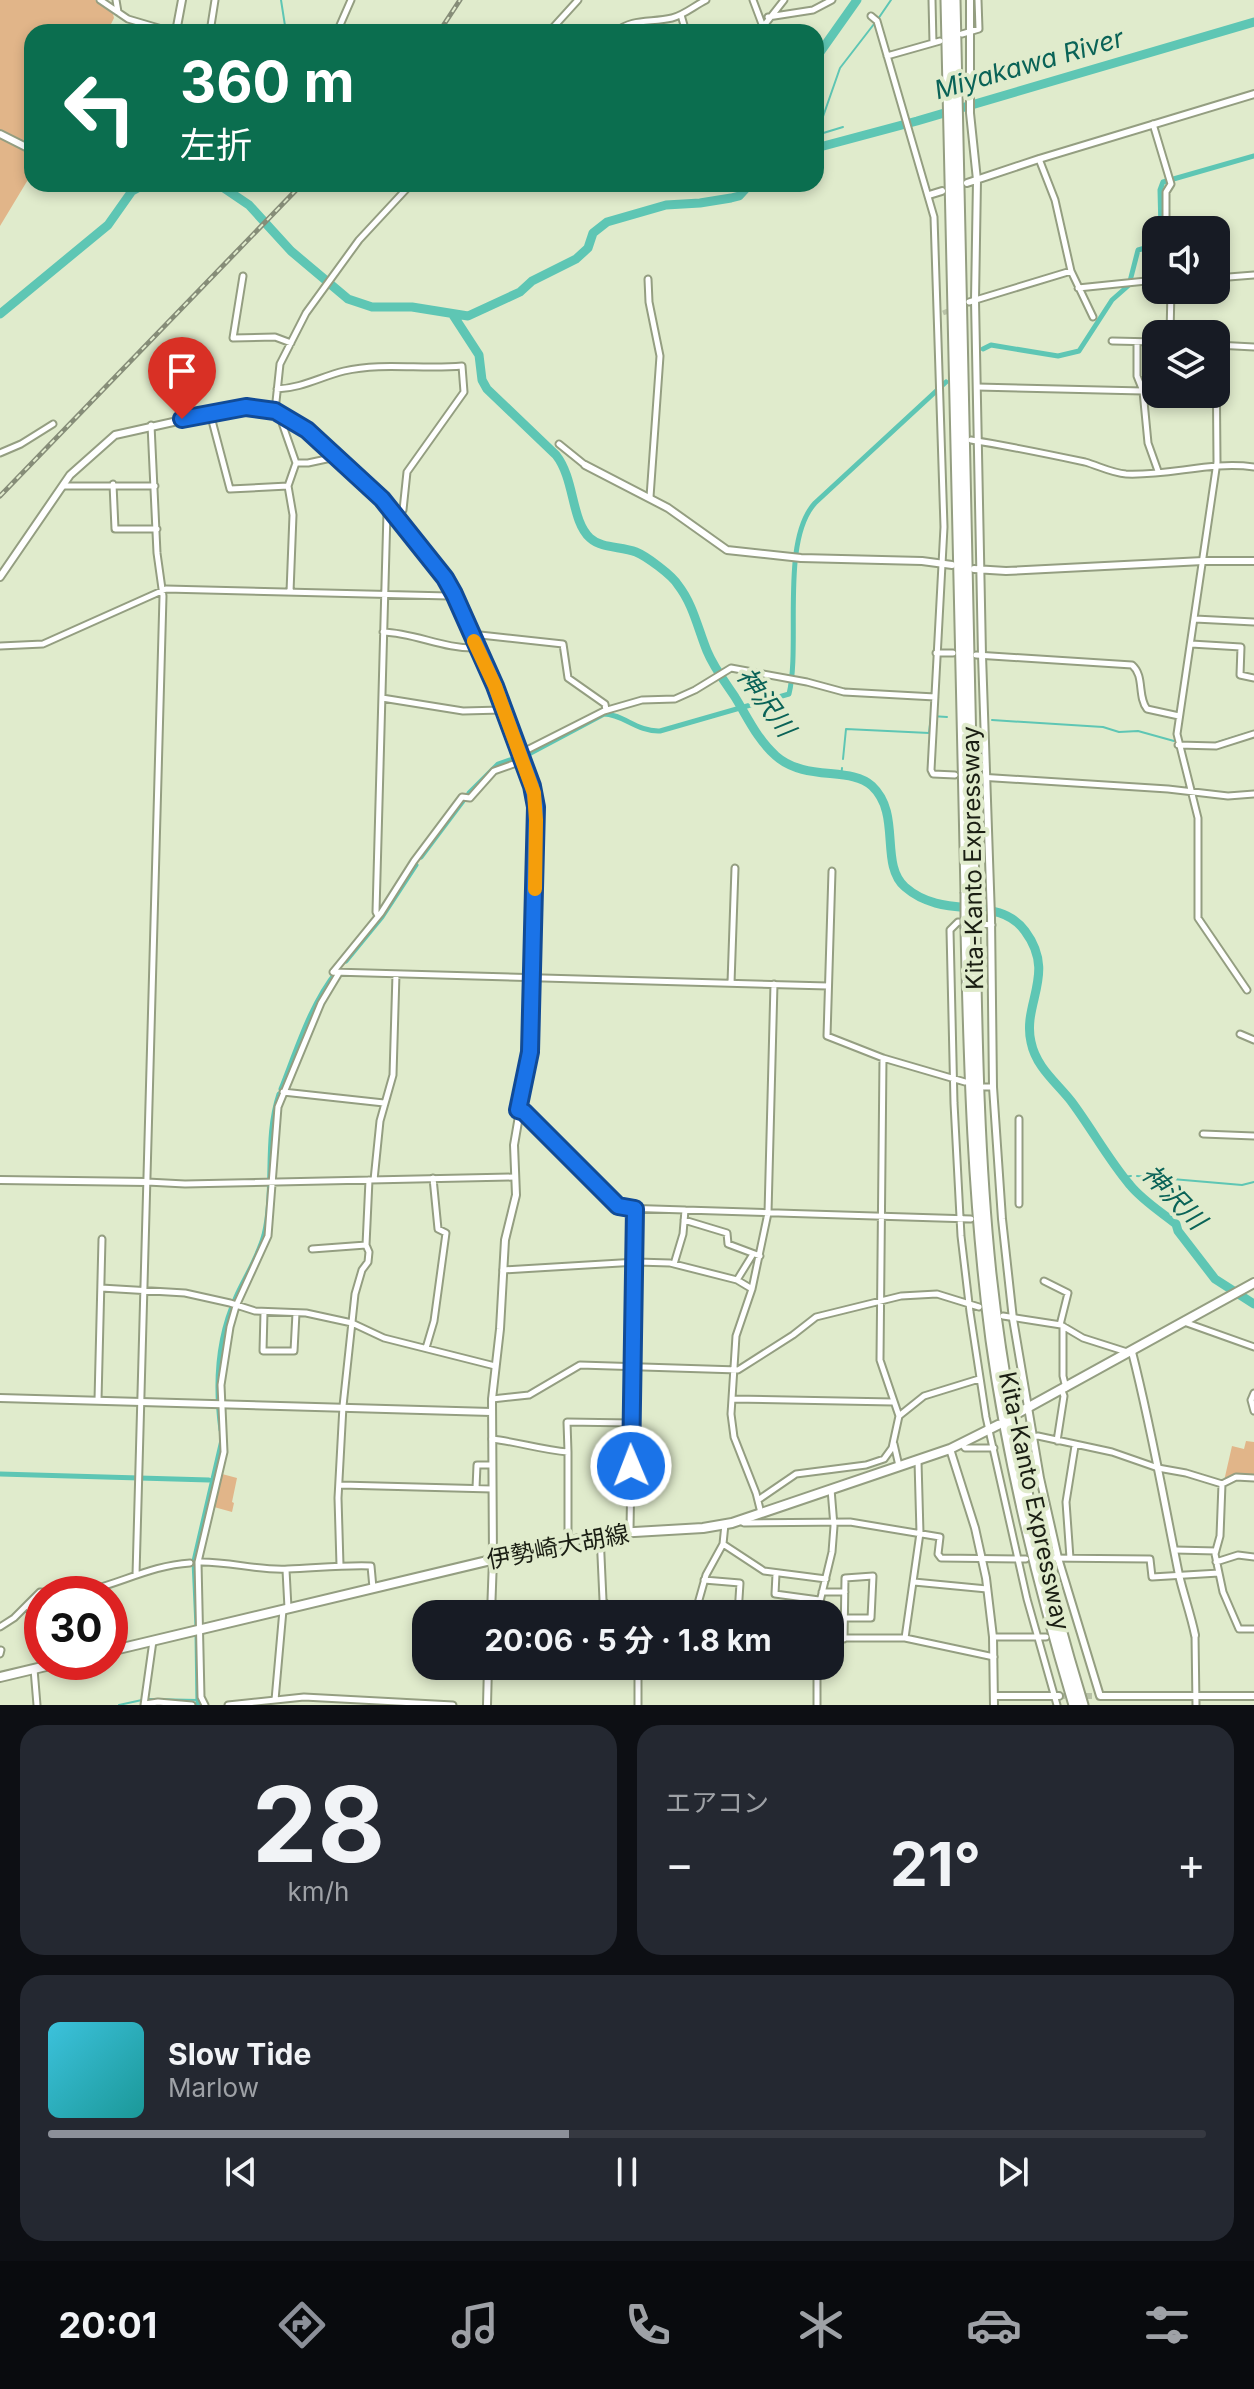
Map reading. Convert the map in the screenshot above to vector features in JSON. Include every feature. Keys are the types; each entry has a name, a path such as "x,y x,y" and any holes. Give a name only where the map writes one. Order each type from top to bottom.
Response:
{"highway":[{"name":"Kita-Kanto Expressway","path":"946,0 953,124 975,1181 990,1329 1003,1415 1025,1522 1073,1705"},
{"name":"Kita-Kanto Expressway","path":"952,99 955,0"},
{"name":"Kita-Kanto Expressway","path":"970,929 982,1156 995,1308 1021,1463 1058,1619 1091,1700"}],"main road":[{"path":"1018,1413 1254,1283"},
{"name":"伊勢崎大胡線","path":"128,1647 600,1534 703,1528 740,1521 950,1449 993,1428"},
{"path":"0,1677 24,1671"}],"street":[{"path":"100,0 128,19 146,24"},
{"path":"116,0 118,13"},
{"path":"176,24 182,0"},
{"path":"211,24 215,0"},
{"path":"340,24 351,0"},
{"path":"556,24 578,0"},
{"path":"627,24 670,19 706,0"},
{"path":"753,0 759,24"},
{"path":"763,24 784,0"},
{"path":"768,17 813,10 832,0"},
{"path":"887,56 936,42 932,0"},
{"path":"970,0 970,113 977,180 972,301 977,387 974,440 979,655 992,921 993,1087 1013,1319 1032,1437 1058,1558 1081,1636 1091,1700 1196,1701 1254,1696"},
{"path":"962,34 979,29 978,0"},
{"path":"681,15 684,24"},
{"path":"871,16 877,20 934,217 944,527 931,772 955,775"},
{"path":"967,183 1254,94"},
{"path":"1153,124 1170,179 1166,189 1166,216"},
{"path":"0,134 24,146"},
{"path":"1039,159 1055,200 1071,271 1093,317"},
{"path":"929,195 942,191"},
{"path":"290,592 293,515 288,486 296,463 275,411 280,364 316,298 342,262 404,192"},
{"path":"972,301 1071,271"},
{"path":"1230,277 1254,275"},
{"path":"243,276 233,338 275,337 291,343"},
{"path":"648,279 649,302 660,356 650,497"},
{"path":"1078,288 1142,282"},
{"path":"936,317 943,313"},
{"path":"1112,341 1142,342"},
{"path":"1137,342 1137,376 1142,388"},
{"path":"1230,346 1254,347"},
{"path":"277,389 303,386 344,371 381,367 462,366 464,392 407,472 403,510 397,516"},
{"path":"977,387 1142,391"},
{"path":"0,577 70,475 104,442 115,435 151,425 246,407 275,411 300,424 390,508 454,594 495,686 532,786 536,807 528,1069 518,1110 514,1145 514,1209 505,1240 491,1412 492,1600"},
{"path":"1145,408 1148,443 1158,471"},
{"path":"1217,408 1216,466 1179,716 1178,745 1199,826 1198,918 1247,990"},
{"path":"210,413 230,489 288,486"},
{"path":"0,453 53,424"},
{"path":"136,1575 162,590 151,425"},
{"path":"942,434 949,436"},
{"path":"974,440 1086,463 1122,474 1177,472 1191,467 1254,467"},
{"path":"559,444 585,465 650,497 727,550 797,558 922,561 952,565"},
{"path":"296,463 336,457"},
{"path":"113,484 115,529 157,529"},
{"path":"63,486 155,486"},
{"path":"378,916 384,595 387,512 390,508"},
{"path":"977,569 1006,571 1254,561"},
{"path":"0,646 43,644 162,590 454,594"},
{"path":"1195,619 1254,622"},
{"path":"383,632 404,632 440,644 476,648"},
{"path":"471,634 563,644 568,678 605,704 606,710"},
{"path":"1191,644 1241,647 1240,675 1254,678"},
{"path":"936,653 953,653"},
{"path":"979,655 1132,665 1139,674 1142,700 1147,709 1179,716"},
{"path":"828,986 333,971 378,916 462,797 470,798 498,768 606,710 642,700 675,699 727,670 738,669 844,692 935,697"},
{"path":"382,698 463,711 502,710"},
{"path":"1178,745 1216,746 1254,734"},
{"path":"979,777 1168,789 1193,794 1254,794"},
{"path":"731,983 735,868"},
{"path":"832,871 828,1037 883,1058 965,1082"},
{"path":"992,921 958,922 950,930 960,1218 980,1379 1038,1636 1057,1705"},
{"path":"208,1705 201,1697 198,1562 224,1452 218,1405 223,1363 236,1306 268,1236 277,1117 283,1092 337,973"},
{"path":"340,1565 338,1498 343,1409 355,1294 362,1270 368,1262 366,1245 371,1180 380,1121 393,1075 396,974"},
{"path":"761,1513 734,1437 732,1399 738,1327 752,1289 756,1255 768,1213 774,984"},
{"path":"1240,1034 1254,1040"},
{"path":"758,1500 799,1472 856,1467 882,1461 890,1452 899,1416 881,1365 879,1216 883,1058"},
{"path":"984,1087 993,1087"},
{"path":"283,1092 384,1103"},
{"path":"518,1110 524,1112 618,1206 971,1219"},
{"path":"1019,1119 1019,1204"},
{"path":"1203,1134 1254,1136"},
{"path":"0,1180 185,1184 514,1177"},
{"path":"426,1348 434,1321 446,1233 438,1229 433,1178"},
{"path":"630,1531 635,1209"},
{"path":"674,1264 683,1234 685,1210"},
{"path":"993,1219 1002,1219"},
{"path":"684,1220 727,1233 728,1244 756,1255"},
{"path":"98,1400 102,1239"},
{"path":"312,1249 366,1245"},
{"path":"737,1280 756,1255"},
{"path":"502,1270 634,1262 674,1264 737,1280 752,1289"},
{"path":"1044,1281 1068,1293 1062,1326 1064,1396 1057,1441"},
{"path":"101,1288 185,1293 264,1312 296,1313 352,1323 384,1338 495,1366"},
{"path":"492,1399 529,1395 580,1365 733,1370 749,1365 816,1317 908,1295 948,1296 979,1307"},
{"path":"264,1312 263,1351 294,1351 296,1313"},
{"path":"1003,1316 1062,1326 1083,1338 1130,1353 1195,1635 1196,1701"},
{"path":"1184,1322 1254,1347"},
{"path":"899,1416 924,1396 980,1379"},
{"path":"1254,1393 1251,1400 1254,1411"},
{"path":"0,1398 491,1412"},
{"path":"732,1399 893,1402"},
{"path":"568,1541 567,1422 631,1423"},
{"path":"1032,1437 1112,1452 1158,1468 1222,1484 1236,1477 1254,1478"},
{"path":"491,1439 516,1441 546,1451 568,1452"},
{"path":"893,1441 900,1467"},
{"path":"962,1444 972,1449 994,1448"},
{"path":"1070,1558 1066,1502 1075,1446"},
{"path":"950,1449 982,1559 993,1637 994,1705"},
{"path":"905,1638 920,1533 918,1460"},
{"path":"476,1488 477,1465 492,1465"},
{"path":"1222,1484 1216,1562 1223,1592 1239,1629 1254,1629"},
{"path":"341,1485 492,1489"},
{"path":"776,1574 775,1594 819,1600 832,1552 834,1522 831,1489"},
{"path":"740,1521 834,1522 920,1533 941,1538 940,1558 1023,1559"},
{"path":"699,1600 704,1580 723,1544 725,1524"},
{"path":"600,1534 603,1600"},
{"path":"723,1544 759,1569 776,1574 826,1579"},
{"path":"1175,1550 1216,1551"},
{"path":"1216,1562 1238,1555 1254,1557"},
{"path":"1047,1558 1150,1559 1152,1577 1219,1573"},
{"path":"198,1562 286,1569 371,1566 373,1588"},
{"path":"128,1578 165,1566 190,1563"},
{"path":"270,1702 286,1609 286,1569"},
{"path":"845,1618 871,1618 873,1576 845,1578 844,1639 905,1638 994,1657"},
{"path":"704,1580 740,1583 739,1600"},
{"path":"914,1582 987,1589"},
{"path":"822,1592 845,1592"},
{"path":"0,1627 24,1609"},
{"path":"1073,1636 1081,1636"},
{"path":"993,1637 1046,1637"},
{"path":"153,1641 145,1704 192,1705"},
{"path":"35,1680 37,1705"},
{"path":"487,1705 488,1680"},
{"path":"638,1680 638,1705"},
{"path":"817,1680 817,1705"},
{"path":"994,1696 1057,1696"},
{"path":"228,1705 300,1701 453,1705"}],"shaded area":[{"path":"0,0 95,0 113,14 111,24 24,24 24,186 0,226"},
{"path":"1246,1441 1254,1442 1254,1477 1224,1481 1232,1446 1244,1449"},
{"path":"222,1474 237,1478 232,1512 214,1507"}],"waterway":[{"path":"281,0 285,24"},
{"path":"824,47 857,0"},
{"path":"878,19 891,0"},
{"name":"Miyakawa River","path":"824,146 1254,22"},
{"path":"824,114 840,68 874,24"},
{"path":"824,133 843,127"},
{"path":"1161,216 1160,190 1163,182 1254,156"},
{"path":"0,314 108,225 131,192"},
{"path":"230,192 249,205 291,251 348,299 372,307 412,307 468,316 520,292 532,281 576,259 588,248 593,233 607,222 666,205 700,203 739,196 743,192"},
{"path":"983,349 991,345 1058,356 1079,351 1112,300 1129,285 1138,250 1142,249"},
{"name":"神沢川","path":"453,315 479,355 482,380 487,389 556,455 567,476 584,531 600,544 640,554 665,571 678,585 691,608 713,663 763,743 788,764 814,772 852,777 872,786 886,810 893,865 905,887 937,903 1000,913 1025,931 1038,961 1039,975 1029,1028 1037,1059 1135,1190 1176,1224 1178,1231 1215,1279 1254,1304"},
{"path":"525,756 604,714 644,729 660,731 789,694 795,567 804,520 815,503 946,382"},
{"path":"843,759 846,729 929,733 931,716 947,717"},
{"path":"992,720 1103,727 1119,732 1138,731 1174,741"},
{"path":"1202,743 1215,743 1254,731"},
{"path":"469,793 498,764 516,758"},
{"path":"841,777 842,768"},
{"path":"421,857 463,801"},
{"path":"346,961 382,917 416,865"},
{"path":"281,1089 312,1013 337,971"},
{"path":"221,1430 218,1397 221,1346 236,1297 264,1235 272,1129 279,1094"},
{"name":"神沢川","path":"1124,1177 1131,1176"},
{"path":"1137,1176 1242,1185 1254,1182"},
{"path":"197,1627 194,1561 222,1440"},
{"path":"0,1474 209,1480"},
{"path":"197,1633 198,1705"},
{"path":"148,1699 198,1700"},
{"path":"119,1705 142,1700"}],"tunnel":[{"path":"943,313 953,309"},
{"path":"1059,1696 1092,1696"}],"railway":[{"path":"444,24 460,0"},
{"path":"0,496 294,192"}],"slow traffic":[{"path":"474,641 495,686 534,793 535,889"}],"route":[{"path":"182,419 246,407 263,408 289,417 307,430 376,492 445,578 495,686 532,786 536,807 530,1052 518,1110 524,1112 618,1206 635,1209 631,1466"}]}
